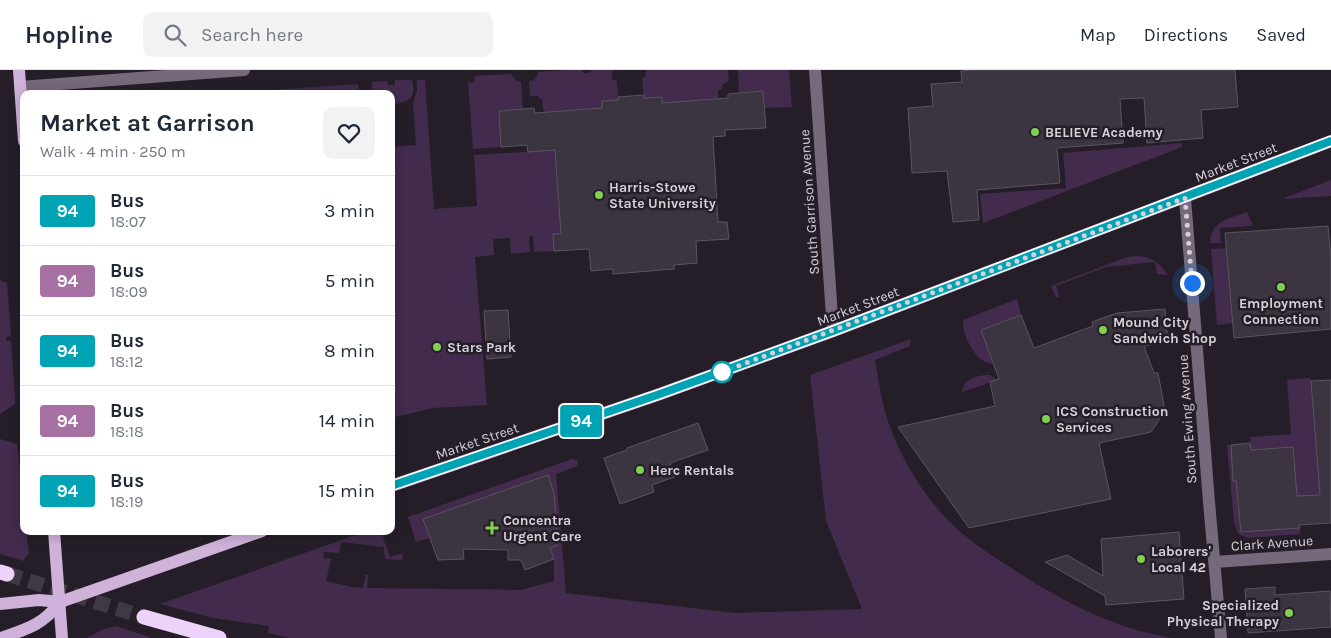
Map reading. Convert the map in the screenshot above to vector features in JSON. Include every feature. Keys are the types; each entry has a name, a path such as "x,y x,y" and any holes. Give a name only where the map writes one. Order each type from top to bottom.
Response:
{"highway":[{"path":"144,617 219,638"}],"main road":[{"path":"19,70 20,90"},
{"name":"Market Street","path":"395,485 650,397 833,331 1331,141"},
{"path":"54,535 62,638"},
{"path":"0,604 39,600 60,602 251,535"},
{"path":"0,638 32,628 51,614 60,602"}],"street":[{"path":"20,87 244,70"},
{"name":"South Garrison Avenue","path":"814,70 833,331"},
{"name":"South Ewing Avenue","path":"1185,198 1221,638"},
{"name":"Clark Avenue","path":"1215,562 1331,554"}],"shaded area":[{"path":"581,70 584,73 589,73 592,70 615,70 612,72 612,79 617,81 618,100 602,101 602,108 544,112 542,100 537,96 530,96 529,81 534,80 538,72"},
{"path":"646,70 728,70 729,81 722,86 721,90 718,90 718,99 662,103 662,97 644,98 642,79 646,75"},
{"path":"738,70 789,70 792,107 765,108 763,91 739,93"},
{"path":"512,74 517,81 521,82 523,109 499,111 501,147 473,149 468,82 472,83 475,80 474,76"},
{"path":"395,80 412,80 413,92 410,99 395,103 395,90 371,90 372,82 387,81 388,85 395,85"},
{"path":"417,80 425,80 434,209 477,206 474,155 555,150 561,234 553,234 554,251 534,252 533,236 529,236 530,252 511,254 510,238 493,239 494,255 475,257 487,405 433,408 395,417 395,147 416,145 413,103 417,91"},
{"path":"358,84 359,90 273,90"},
{"path":"1182,143 1182,147 983,223 980,194 1066,188 1063,153"},
{"path":"1331,180 1331,196 1284,198"},
{"path":"1247,212 1253,226 1220,228 1221,243 1210,243 1211,235 1217,225"},
{"path":"1228,248 1234,323 1217,325 1211,249"},
{"path":"1127,257 1146,257 1155,261 1168,275 1157,274 1155,262 1106,267 1056,286 1059,297 1056,298 1051,286"},
{"path":"0,280 7,283 11,336 6,337 6,341 11,341 15,404 0,414"},
{"path":"1017,299 1021,315 981,330 993,364 987,363 971,348 963,326 963,320"},
{"path":"911,339 910,346 875,360 884,408 896,443 915,478 938,509 972,542 1050,592 1118,624 1173,638 290,638 268,633 269,626 213,618 160,604 356,535 382,535 390,557 402,554 403,558 401,560 385,559 384,547 341,542 339,553 324,552 323,558 331,559 326,581 363,588 366,575 368,575 367,588 521,590 554,581 554,559 550,548 558,544 554,493 548,475 423,519 430,538 416,542 408,517 572,459 578,461 577,466 556,474 566,593 735,613 862,609 826,521 810,375"},
{"path":"990,375 997,380 962,392 967,381"},
{"path":"1311,378 1320,495 1298,507 1251,450 1250,437 1291,434 1287,380"},
{"path":"0,439 17,444 20,471 20,535 27,535 29,553 23,561 0,554"},
{"path":"1227,445 1231,445 1233,481 1236,481 1241,532 1300,528 1300,534 1248,538 1238,534 1234,522"},
{"path":"115,626 152,638 87,638 104,629"}],"building":[{"name":"BELIEVE Academy","path":"1235,70 1238,107 1201,110 1203,138 1147,143 1144,98 1120,99 1123,143 1057,148 1060,183 977,190 979,220 953,222 947,171 912,173 908,108 933,106 931,84 962,82 961,71"},
{"path":"763,91 766,128 725,130 725,136 713,137 718,222 727,222 729,239 696,241 697,263 674,265 674,269 613,274 613,269 591,271 589,249 554,251 553,234 561,234 555,150 528,152 527,145 501,147 499,111 534,108 535,113 602,108 602,101 618,100 618,97 644,95 644,98 662,97 662,103 728,98 728,94"},
{"name":"Employment Connection","path":"1328,226 1331,258 1331,329 1234,338 1225,233"},
{"name":"ICS Construction Services","path":"1165,309 1168,343 1144,346 1154,373 1158,373 1165,411 1151,432 1099,443 1111,499 969,528 898,427 995,406 990,382 999,379 981,330 1021,315 1034,348 1093,326 1092,322 1117,313"},
{"path":"508,310 511,357 487,359 484,311"},
{"path":"1331,380 1331,523 1299,525 1300,528 1241,532 1236,481 1233,481 1231,445 1250,443 1251,450 1293,447 1297,496 1320,495 1311,381"},
{"name":"Herc Rentals","path":"698,423 708,450 670,463 674,477 652,485 654,492 620,504 604,458"},
{"name":"Concentra Urgent Care","path":"548,475 554,493 558,545 550,548 554,559 525,570 521,560 508,560 508,550 463,549 464,559 438,560 423,519"},
{"name":"Laborers' Local 42","path":"1179,532 1184,599 1106,605 1105,596 1045,562 1067,555 1103,576 1101,539"},
{"name":"Specialized Physical Therapy","path":"1275,587 1275,595 1330,591 1331,627 1248,633 1245,589"}],"tunnel":[{"path":"7,574 144,617"}],"bus line":[{"name":"94","path":"395,485 660,394 833,331 1331,141"}],"place":[{"name":"BELIEVE Academy","path":"1035,132"},
{"name":"Harris-Stowe State University","path":"599,195"},
{"name":"Employment Connection","path":"1281,287"},
{"name":"Mound City Sandwich Shop","path":"1103,330"},
{"name":"Stars Park","path":"437,347"},
{"name":"ICS Construction Services","path":"1046,419"},
{"name":"Herc Rentals","path":"640,470"},
{"name":"Concentra Urgent Care","path":"492,528"},
{"name":"Laborers' Local 42","path":"1141,559"},
{"name":"Specialized Physical Therapy","path":"1289,613"}],"route":[{"path":"722,372 1185,198 1192,283"}]}
